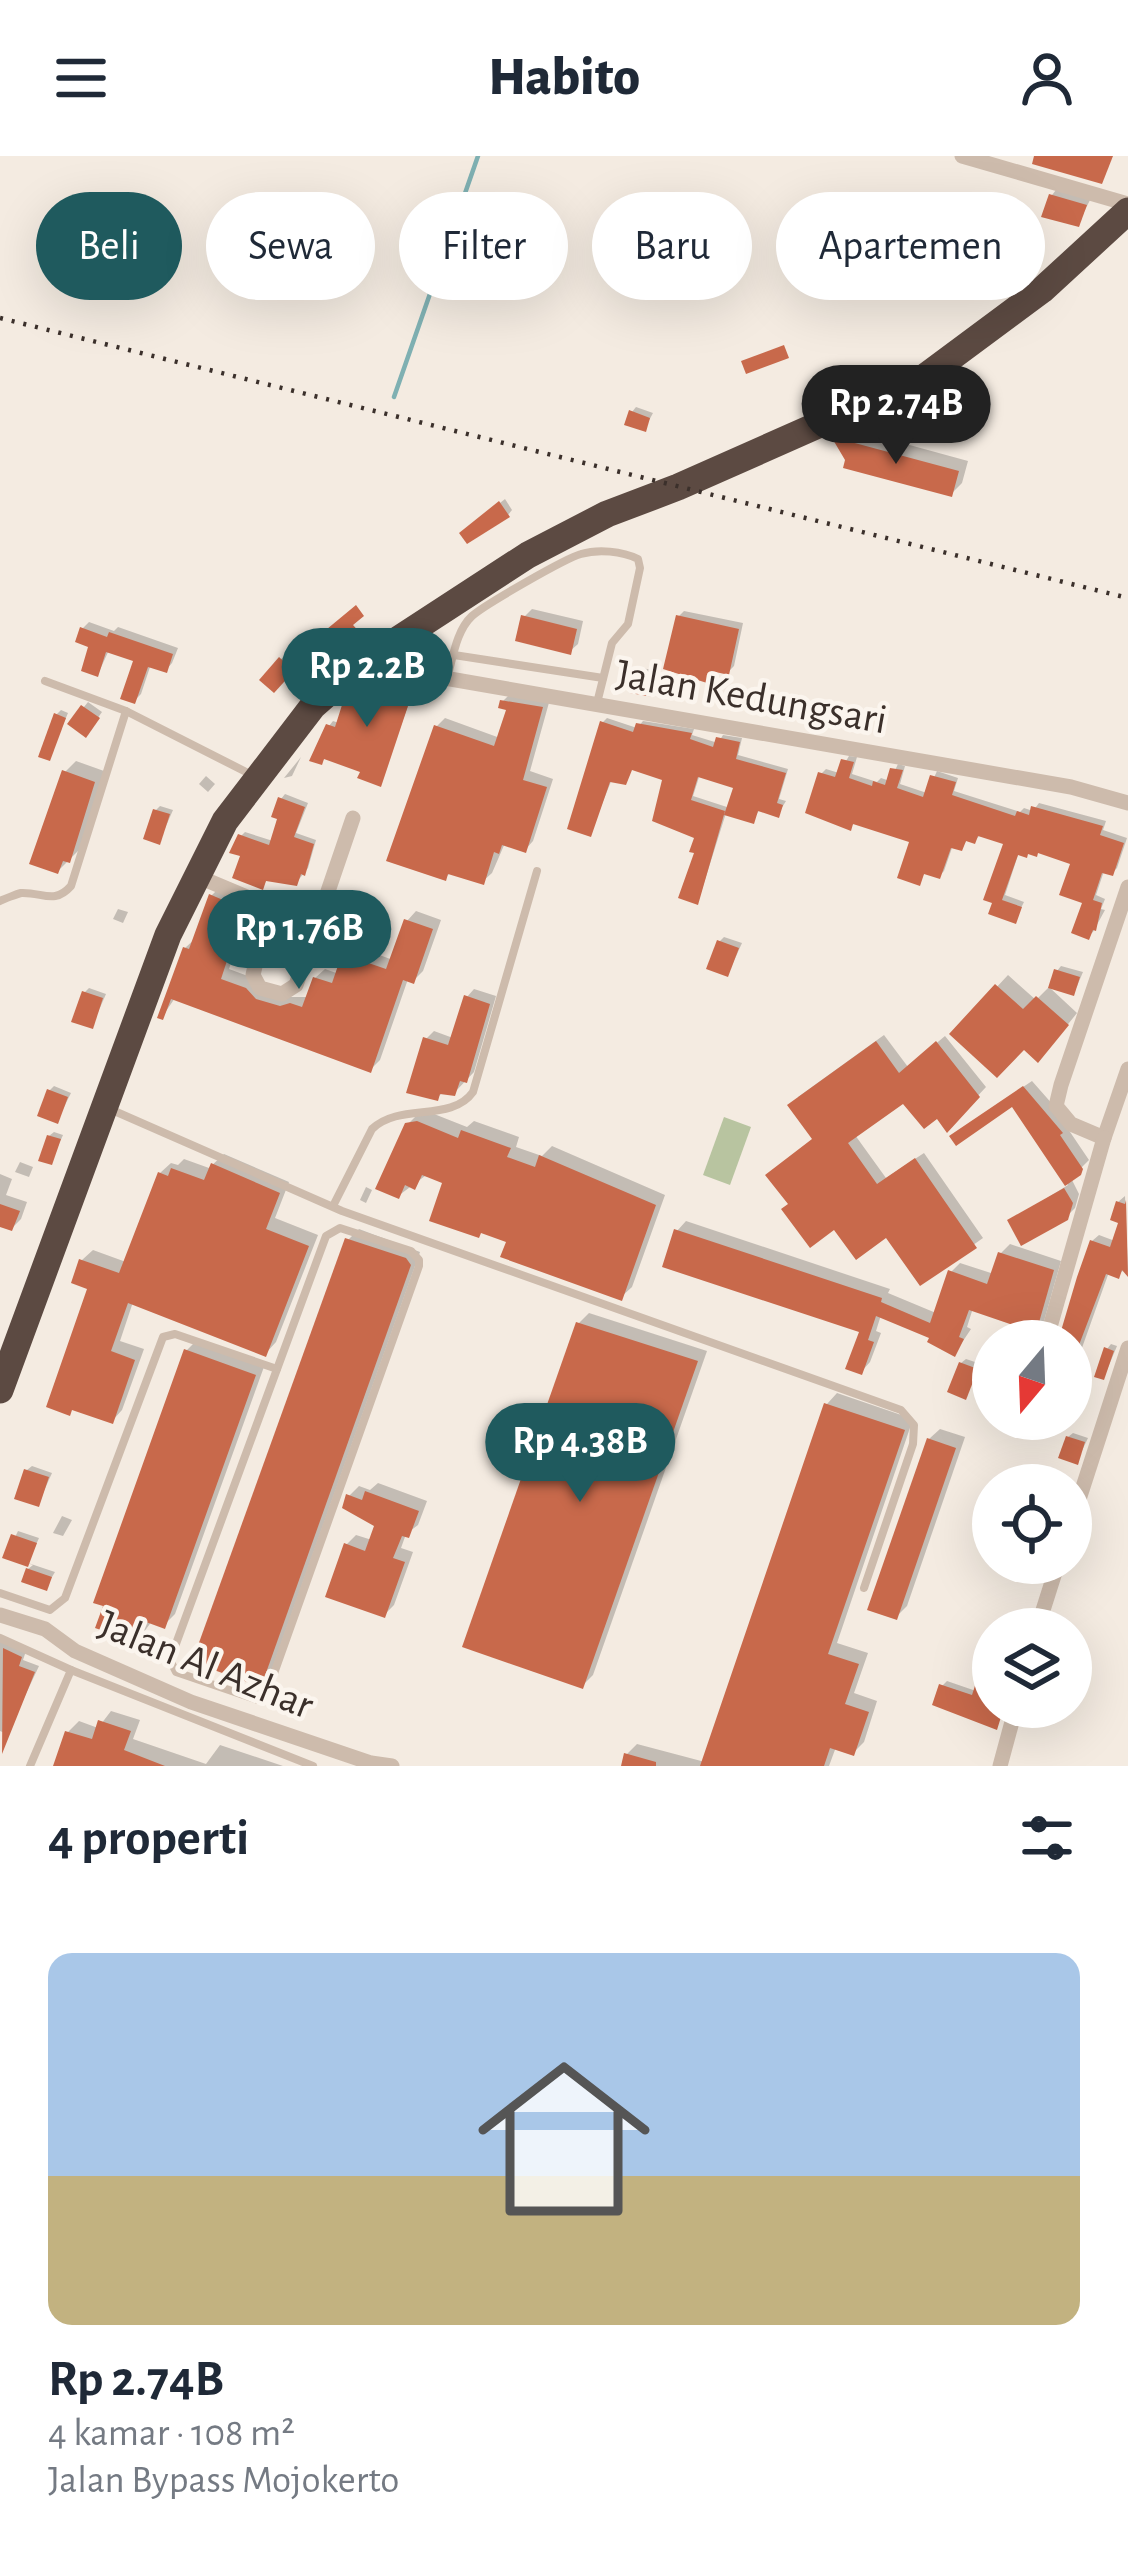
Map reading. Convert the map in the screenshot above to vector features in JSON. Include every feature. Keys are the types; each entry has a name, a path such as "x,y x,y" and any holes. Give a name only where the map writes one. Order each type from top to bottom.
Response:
{"highway":[{"path":"0,1390 168,935 225,821 313,706 362,663 528,555 607,514 922,379 1042,290 1128,208"}],"street":[{"path":"962,156 1128,208"},
{"name":"Jalan Kedungsari","path":"362,663 1071,787 1128,803"},
{"path":"269,907 253,975 256,985 276,994 292,990 353,818"},
{"path":"199,877 316,926"},
{"path":"1104,1138 1071,1124 1056,1106 1128,887"},
{"path":"1052,1320 1128,1069"},
{"path":"1090,1464 1128,1348"},
{"name":"Jalan Al Azhar","path":"0,1615 45,1629 75,1651 191,1702 392,1766"},
{"path":"1000,1766 1010,1728"}],"lane":[{"path":"447,678 460,633 472,616 576,555 597,551 630,555 640,568 628,624 612,643 597,704"},
{"path":"454,656 603,678"},
{"path":"45,681 126,711 259,778"},
{"path":"0,901 19,893 62,896 71,886 126,711"},
{"path":"333,1207 372,1129 382,1120 394,1114 459,1106 473,1092 537,871"},
{"path":"104,1106 333,1207 901,1410 914,1425 914,1444 864,1588"},
{"path":"340,1228 416,1254 419,1266 266,1696 258,1700 176,1672 170,1665 277,1370 329,1232 340,1228"},
{"path":"0,1593 50,1610 65,1598 164,1337 176,1334 277,1370"},
{"path":"0,1638 314,1766"},
{"path":"30,1766 71,1670"}],"green space":[{"path":"724,1117 751,1127 730,1185 703,1175"}],"building":[{"path":"1034,156 1113,156 1102,184 1032,164"},
{"path":"1049,194 1087,205 1079,227 1045,218"},
{"path":"784,345 789,358 746,374 741,361"},
{"path":"629,410 650,418 646,432 624,425"},
{"path":"846,432 851,442 959,471 952,497 843,468 845,460 832,438"},
{"path":"499,501 510,517 467,544 459,533"},
{"path":"356,605 364,616 353,625 362,635 350,644 342,633 328,644 321,634"},
{"path":"521,615 577,629 571,655 515,641"},
{"path":"676,615 739,629 729,675 711,671 707,683 663,669"},
{"path":"80,627 173,654 167,673 148,667 135,704 120,699 133,661 106,652 98,677 81,671 88,647 75,642"},
{"path":"279,657 294,671 274,693 259,680"},
{"path":"634,672 656,675 653,697 630,693"},
{"path":"373,678 415,685 381,787 357,778 360,772 324,759 322,765 309,761 326,724 335,727 342,705 348,699 355,701 359,690"},
{"path":"500,700 543,707 523,780 547,787 526,853 502,845 499,854 494,852 484,885 448,874 446,881 386,861 434,725 494,746 506,710 498,708"},
{"path":"81,705 100,718 86,738 67,724"},
{"path":"54,713 66,718 50,761 38,757"},
{"path":"600,721 633,732 636,723 692,733 690,739 713,747 716,737 740,742 736,759 786,773 777,803 783,805 779,818 758,811 754,824 724,815 733,788 698,777 691,800 725,811 698,905 678,898 694,853 689,852 694,838 652,821 662,780 632,770 626,785 610,782 591,837 567,829"},
{"path":"841,759 854,762 849,778 872,786 873,781 885,785 890,768 903,770 897,788 923,797 930,775 956,782 952,795 1015,816 1017,811 1029,815 1031,806 1103,826 1100,835 1124,843 1113,876 1102,873 1093,900 1102,903 1096,931 1089,940 1071,933 1082,903 1059,895 1070,864 1038,853 1027,858 1018,855 1002,900 1022,907 1016,924 988,914 992,903 983,900 1003,844 978,836 975,844 966,841 962,851 951,848 940,879 924,874 920,886 897,878 909,842 853,824 851,831 805,813 818,772 835,777"},
{"path":"62,770 95,782 70,863 63,861 58,874 29,864"},
{"path":"278,797 305,807 294,837 314,844 305,876 301,874 297,886 266,881 263,890 232,878 240,856 229,853 238,834 269,845"},
{"path":"153,809 170,814 160,845 143,839"},
{"path":"209,894 244,909 221,979 246,988 256,999 280,1006 302,1007 313,977 332,983 342,954 386,969 404,919 433,929 414,984 403,980 371,1073 171,999 163,1020 157,1018"},
{"path":"717,940 739,948 728,977 706,969"},
{"path":"1054,969 1080,977 1074,996 1048,988"},
{"path":"995,984 1023,1009 1036,996 1069,1025 1038,1063 1024,1050 997,1078 949,1034"},
{"path":"82,991 103,998 93,1029 71,1022"},
{"path":"464,995 490,1004 467,1083 460,1081 455,1096 440,1094 438,1101 406,1093 423,1037 448,1045"},
{"path":"876,1041 899,1073 936,1041 980,1097 947,1133 937,1119 924,1129 903,1104 848,1143 877,1184 915,1158 977,1248 920,1286 886,1238 856,1260 834,1230 810,1248 781,1209 788,1204 765,1175 812,1139 787,1105"},
{"path":"1023,1086 1063,1133 1083,1169 1065,1186 1012,1107 956,1146 949,1136"},
{"path":"47,1089 68,1097 58,1124 37,1116"},
{"path":"417,1121 458,1138 461,1130 511,1148 507,1157 535,1167 539,1155 656,1205 622,1301 500,1257 506,1242 429,1221 442,1183 422,1175 415,1190 405,1185 399,1199 375,1189 405,1123"},
{"path":"47,1135 61,1139 52,1165 38,1161"},
{"path":"211,1163 280,1193 266,1229 309,1246 266,1357 128,1303 111,1351 135,1360 113,1424 46,1407 87,1289 71,1283 79,1259 119,1273 158,1172 168,1176 171,1168 204,1180"},
{"path":"1064,1188 1073,1203 1068,1220 1021,1246 1007,1220"},
{"path":"1126,1200 1128,1277 1122,1270 1119,1279 1106,1274 1088,1320 1064,1320 1090,1240 1110,1247 1118,1223 1110,1220 1116,1201 1125,1204"},
{"path":"0,1204 20,1211 12,1231 0,1227"},
{"path":"674,1229 882,1298 881,1302 930,1323 948,1270 987,1284 998,1252 1054,1270 1040,1320 998,1320 969,1310 955,1357 927,1342 929,1338 876,1316 868,1340 874,1342 862,1375 845,1369 859,1332 662,1267"},
{"path":"345,1238 406,1258 411,1265 261,1687 192,1662"},
{"path":"576,1322 698,1361 583,1689 462,1647"},
{"path":"1104,1347 1114,1351 1104,1380 1094,1377"},
{"path":"184,1349 256,1375 165,1629 146,1622 139,1643 95,1628 103,1606 93,1603"},
{"path":"959,1362 972,1367 966,1400 947,1392"},
{"path":"824,1403 905,1430 828,1654 859,1664 845,1704 869,1712 854,1756 830,1748 824,1766 700,1766"},
{"path":"927,1438 956,1448 897,1620 867,1610"},
{"path":"1065,1440 1085,1442 1078,1464 1058,1458"},
{"path":"24,1469 49,1477 39,1507 14,1499"},
{"path":"365,1491 419,1511 409,1538 402,1536 393,1558 405,1562 385,1618 325,1597 344,1543 365,1551 374,1526 342,1508 346,1494 362,1500"},
{"path":"11,1534 37,1543 28,1567 2,1558"},
{"path":"26,1568 52,1577 47,1591 21,1582"},
{"path":"3,1648 22,1657 19,1666 35,1672 2,1754"},
{"path":"939,1684 972,1695 972,1720 932,1705"},
{"path":"98,1720 131,1731 124,1750 165,1766 53,1766 65,1731 92,1739"},
{"path":"624,1753 656,1762 656,1766 621,1766"}],"waterway":[{"path":"394,397 478,156"}],"railway":[{"path":"0,318 1128,598"}]}
